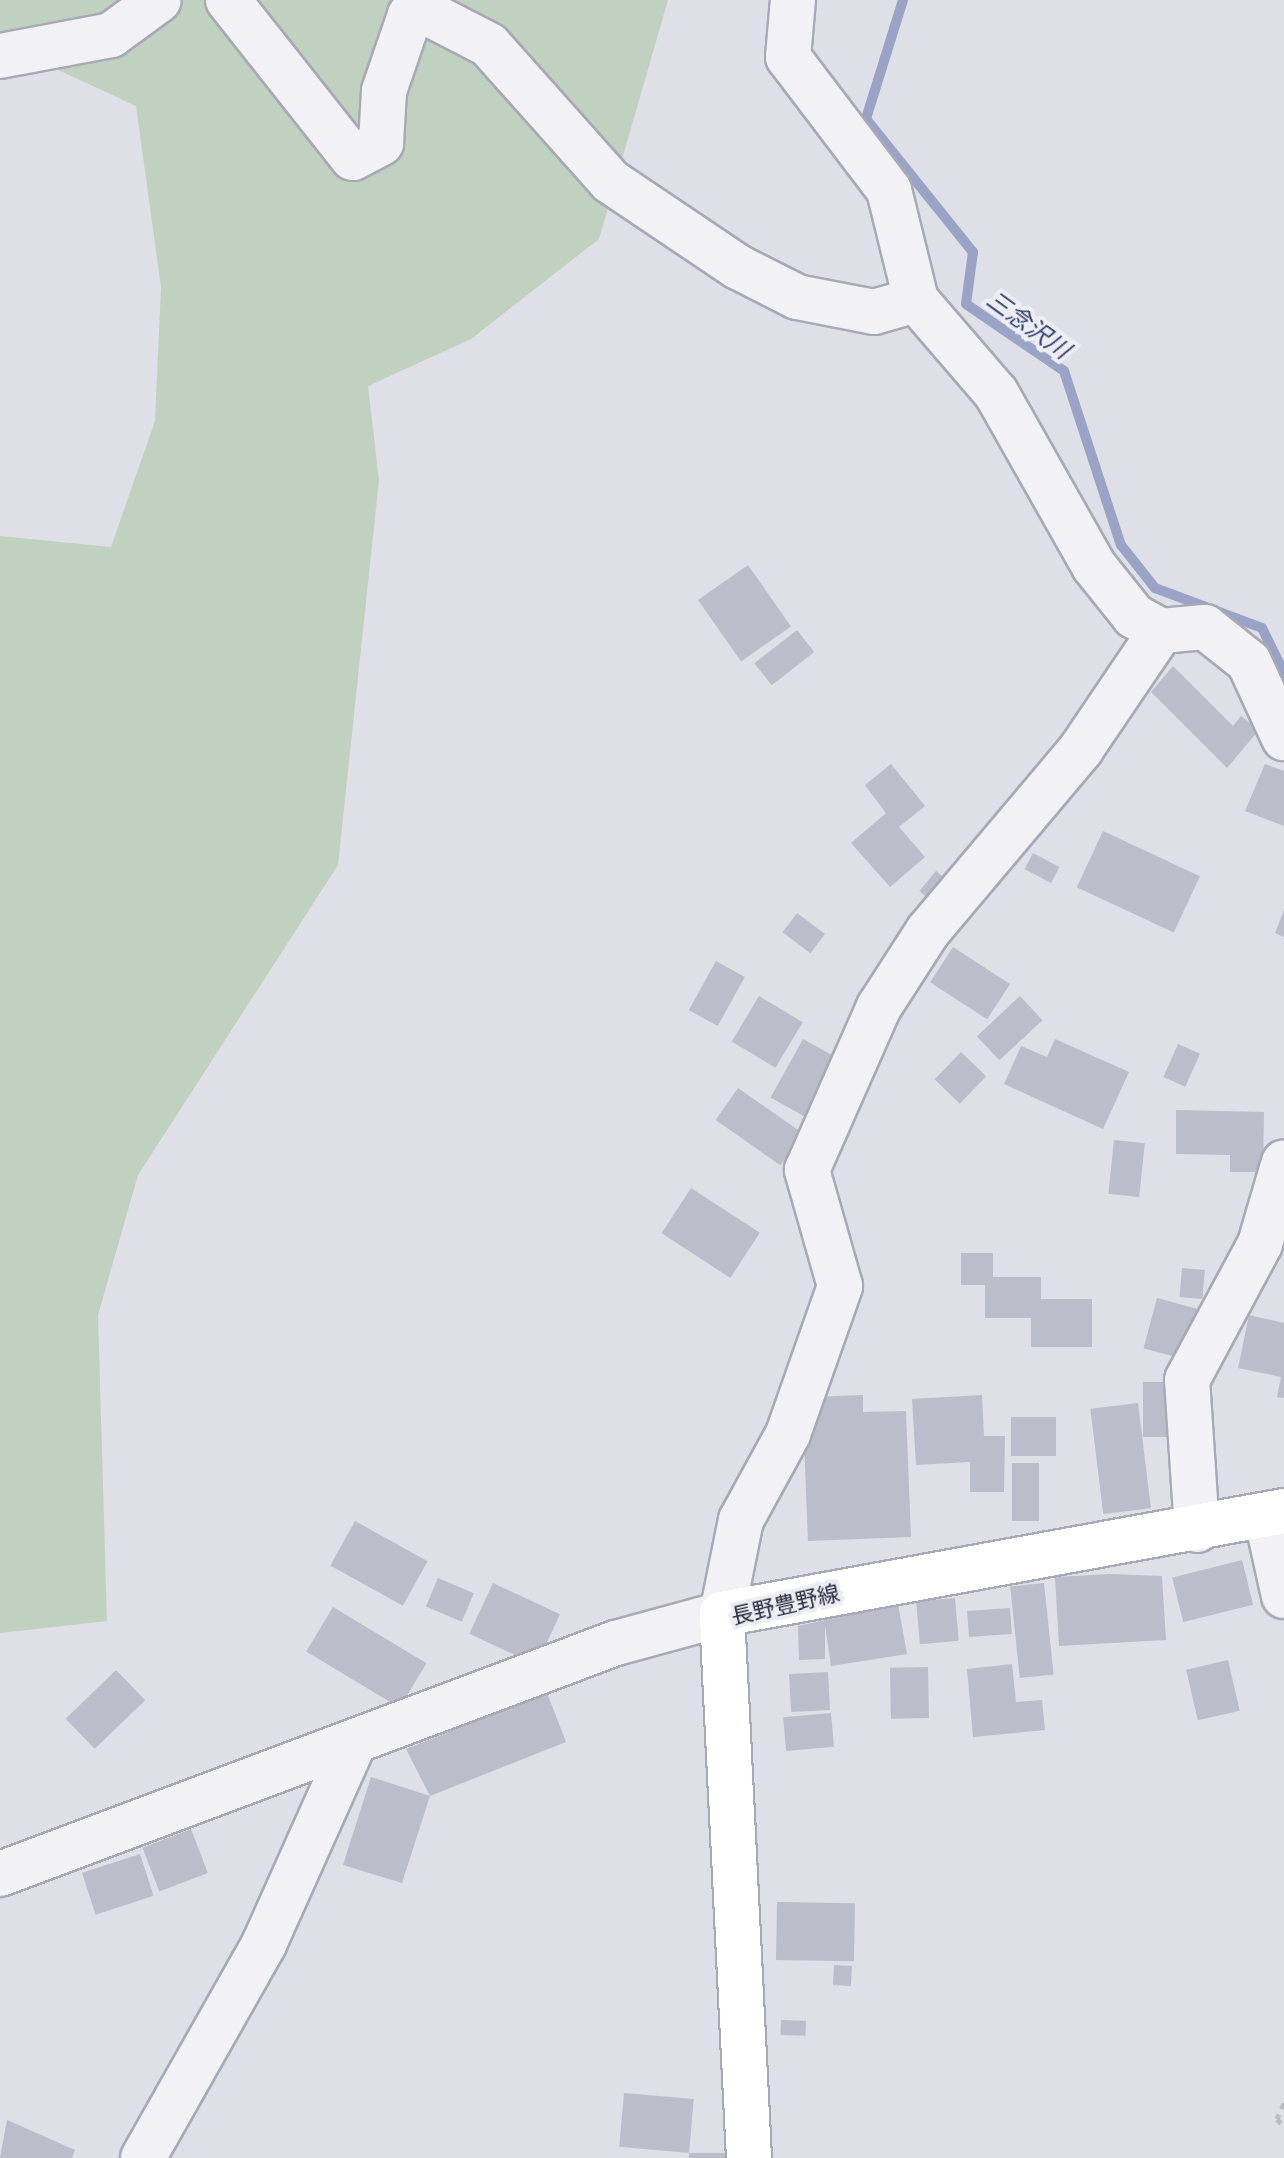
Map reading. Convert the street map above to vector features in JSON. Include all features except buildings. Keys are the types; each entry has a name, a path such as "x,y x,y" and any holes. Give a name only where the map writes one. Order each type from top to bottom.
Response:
{"main road":[{"name":"長野豊野線","path":"749,2158 722,1614 1197,1530 1275,1513"}],"street":[{"path":"0,56 111,35 159,0"},
{"path":"228,0 353,158 381,143 384,91 410,15 431,15 489,45 610,181 738,267 797,297 874,312 916,300"},
{"path":"793,0 788,57 889,190 916,300 996,393 1094,566 1134,616 1161,631 1205,627 1249,662 1284,738"},
{"path":"0,1874 353,1745 616,1643 722,1614 741,1520 788,1434 840,1286 807,1170 879,1007 928,931 1081,749 1161,631"},
{"path":"1197,1530 1187,1380 1260,1244 1284,1162"},
{"path":"1275,1513 1284,1596"},
{"path":"143,2158 264,1944 353,1745"}],"path":[{"path":"1284,2103 1277,2119 1284,2126"}],"green space":[{"path":"0,0 668,0 599,239 471,339 368,386 379,480 338,865 138,1175 98,1315 107,1621 0,1633 0,536 111,547 155,421 161,287 136,106 0,43"}],"waterway":[{"name":"三念沢川","path":"903,0 866,119 973,252 966,304 1064,371 1121,545 1155,588 1262,628 1284,673"}]}
